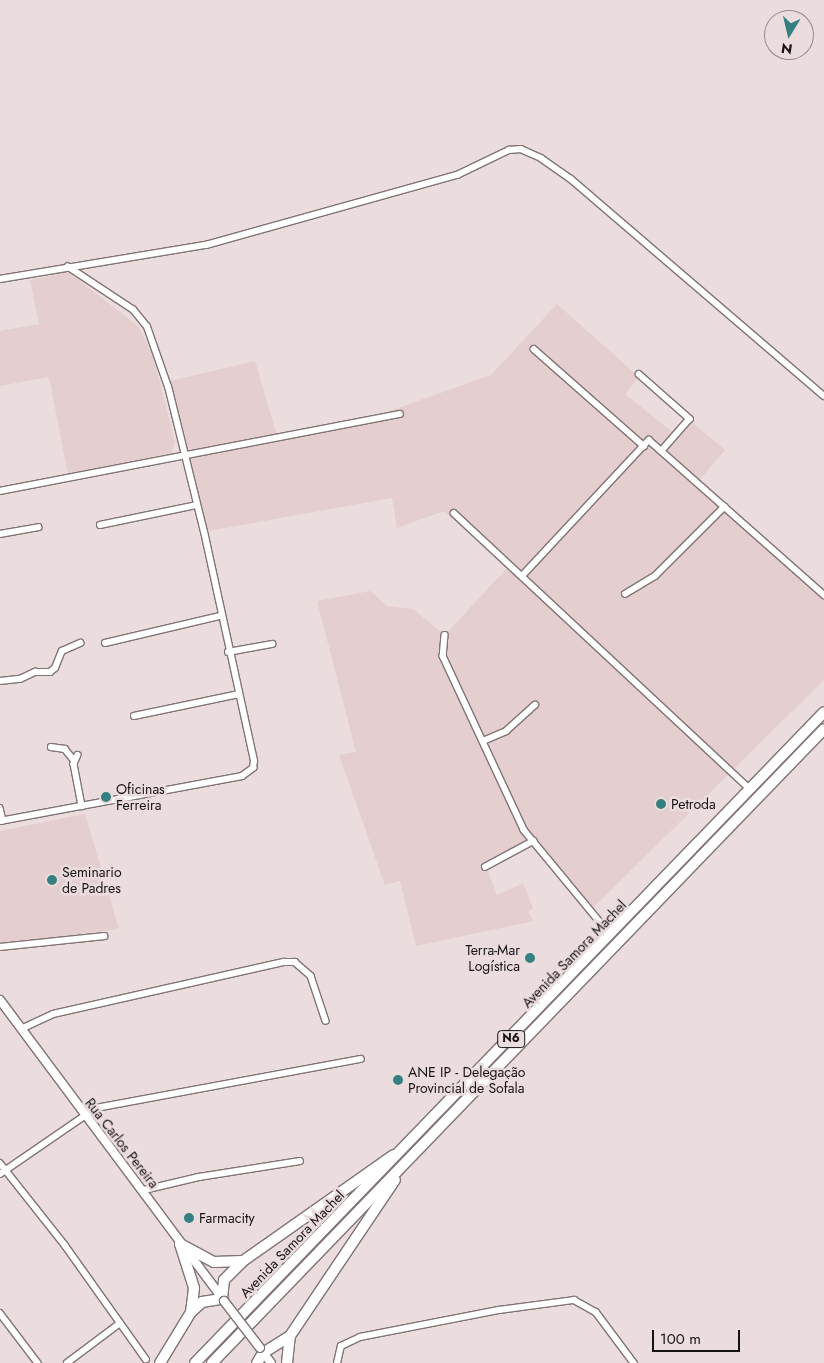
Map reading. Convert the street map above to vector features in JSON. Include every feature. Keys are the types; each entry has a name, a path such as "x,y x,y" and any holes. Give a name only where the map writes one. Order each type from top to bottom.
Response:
{"highway":[{"name":"Avenida Samora Machel","path":"195,1363 611,935 824,712"},
{"name":"Avenida Samora Machel","path":"212,1363 824,729"},
{"path":"160,1363 192,1312 202,1302 223,1300 224,1280 243,1261 401,1151"},
{"path":"257,1363 262,1351 290,1336 402,1167"},
{"path":"180,1244 214,1262 243,1261"},
{"path":"180,1244 194,1288 192,1312"},
{"path":"288,1363 290,1336"}],"main road":[{"name":"Rua Carlos Pereira","path":"0,1000 84,1114 144,1190 180,1244 271,1363"}],"street":[{"path":"0,279 172,252 261,230 457,175 508,150 520,149 541,158 571,179 824,396"},
{"path":"0,808 1,821 248,773 253,768 254,754 228,652 197,505 168,388 145,323 126,306 68,267"},
{"path":"534,349 644,446"},
{"path":"639,374 690,419 662,451"},
{"path":"0,491 184,454 320,432 400,414"},
{"path":"522,576 649,440 824,594"},
{"path":"100,525 197,505"},
{"path":"625,594 655,576 724,507"},
{"path":"454,512 751,790"},
{"path":"0,534 38,526"},
{"path":"105,643 220,616"},
{"path":"445,635 443,656 524,830 611,935"},
{"path":"0,681 20,679 34,672 50,672 55,668 62,650 80,643"},
{"path":"228,652 272,644"},
{"path":"134,716 238,694"},
{"path":"483,741 506,732 535,705"},
{"path":"51,748 65,749 76,758 82,806"},
{"path":"485,867 533,841"},
{"path":"0,947 104,936"},
{"path":"21,1028 53,1014 284,962 295,962 311,976 326,1021"},
{"path":"2,1172 84,1114 111,1105 360,1059"},
{"path":"144,1190 199,1177 300,1161"},
{"path":"0,1163 2,1172 65,1246 119,1324 146,1359"},
{"path":"337,1363 341,1346 360,1337 499,1310 574,1300 596,1312 634,1363"},
{"path":"1,1317 38,1363"},
{"path":"67,1363 119,1324"}],"shaded area":[{"path":"68,272 138,326 153,356 175,443 171,453 68,474 49,377 0,386 0,331 39,324 30,280"},
{"path":"557,304 639,377 625,394 676,435 691,421 725,450 696,484 824,597 824,680 594,907 534,839 485,864 497,895 523,883 533,908 528,912 534,921 416,946 400,881 385,885 339,755 356,752 317,601 370,591 387,606 413,609 445,635 508,567 444,511 397,528 392,498 208,531 170,381 255,361 277,436 378,415 491,375"},
{"name":"Seminario de Padres","path":"85,814 119,929 0,944 0,831"}],"place":[{"name":"Oficinas Ferreira","path":"106,797"},
{"name":"Petroda","path":"661,804"},
{"name":"Seminario de Padres","path":"52,880"},
{"name":"Terra-Mar Logística","path":"530,958"},
{"name":"ANE IP - Delegação Provincial de Sofala","path":"398,1080"},
{"name":"Farmacity","path":"189,1218"}]}
